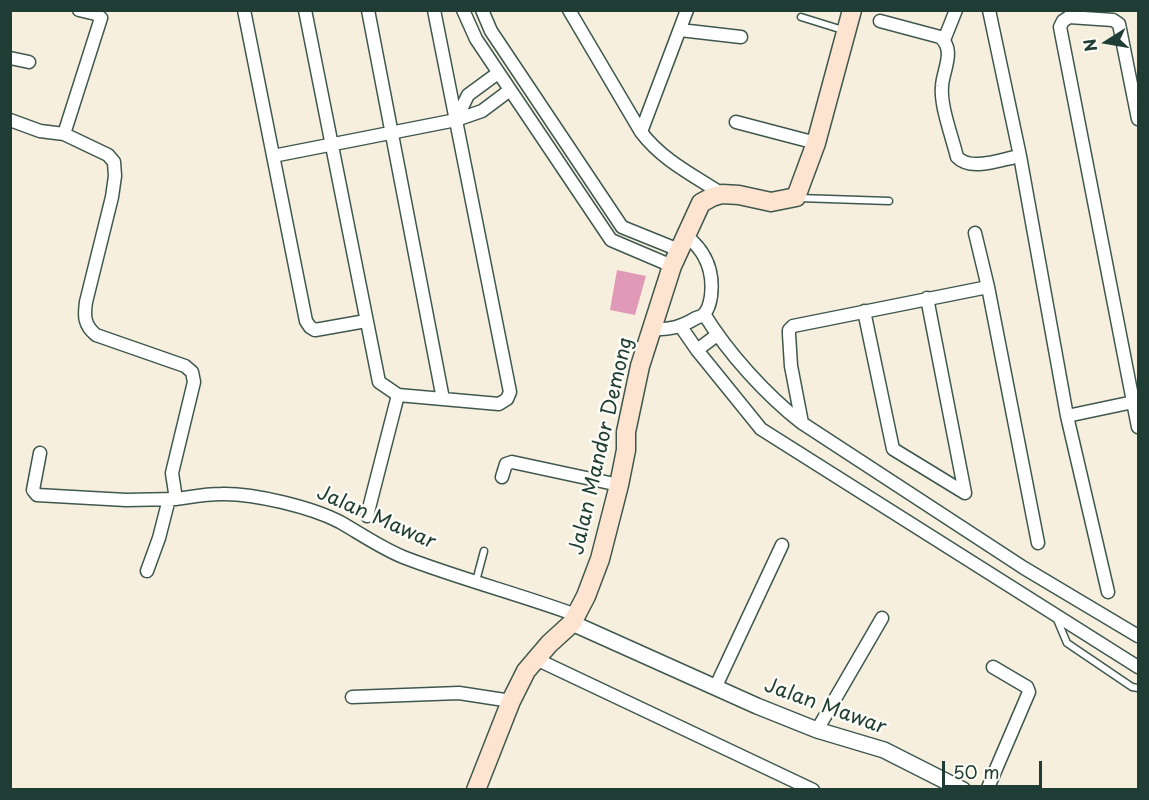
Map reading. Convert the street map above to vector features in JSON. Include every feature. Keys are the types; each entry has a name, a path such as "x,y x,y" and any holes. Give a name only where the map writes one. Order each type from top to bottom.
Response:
{"main road":[{"path":"722,194 771,202 796,197 816,143 852,10"},
{"name":"Jalan Mandor Demong","path":"476,789 511,702 526,672 574,619 586,596 600,559 619,485 626,450 626,432 640,366 652,329 679,251 701,203 722,194"}],"street":[{"path":"64,134 101,18 96,14 79,10"},
{"path":"244,10 306,321 315,330 366,321"},
{"path":"305,10 379,382 398,395 499,404 507,399 510,392 434,10"},
{"path":"368,10 443,399"},
{"path":"463,10 476,39 611,240 679,251 697,244 710,269 710,303 704,314 681,327 670,330 652,329"},
{"path":"482,10 491,31 622,226 679,251"},
{"path":"569,10 650,144 663,156 722,194"},
{"path":"641,132 687,10"},
{"path":"944,40 956,10"},
{"path":"989,10 1020,156 1067,416 1108,592"},
{"path":"1138,119 1119,24 1113,20 1069,17 1063,21 1060,27 1136,402 1138,427"},
{"path":"880,21 944,40 948,56 941,92 957,156 961,161 971,165 1020,156"},
{"path":"680,30 741,37"},
{"path":"10,58 29,62"},
{"path":"456,120 468,95 498,73"},
{"path":"273,156 456,120 482,111 510,90"},
{"path":"10,120 40,131 64,134 108,155 114,162 112,197 86,302 84,316 86,326 96,335 185,366 192,372 194,382 172,473 172,499 147,571"},
{"path":"736,122 816,143"},
{"path":"975,233 988,287 1038,543"},
{"path":"802,423 792,366 789,330 793,326 988,287"},
{"path":"864,311 893,449 965,493 927,298"},
{"path":"704,314 717,335 780,406 802,423 1024,568 1138,636"},
{"path":"681,327 761,429 1138,667"},
{"path":"697,350 717,335"},
{"path":"367,516 398,395"},
{"path":"1067,416 1136,402"},
{"name":"Jalan Mawar","path":"40,453 33,490 37,495 134,501 222,494 243,495 307,509 339,522 381,547 405,558 476,581 574,619 757,706 817,730 884,750 963,789"},
{"path":"502,477 506,464 512,462 619,485"},
{"path":"716,686 782,545"},
{"path":"817,730 882,618"},
{"path":"536,659 813,789"},
{"path":"987,789 1029,692 1027,687 993,667"},
{"path":"352,697 459,693 511,702"}],"lane":[{"path":"801,18 846,31"},
{"path":"796,197 889,201"},
{"path":"476,581 484,551"},
{"path":"1056,615 1067,643 1132,687 1138,688"}],"building":[{"path":"617,270 646,276 635,315 610,310"}]}
